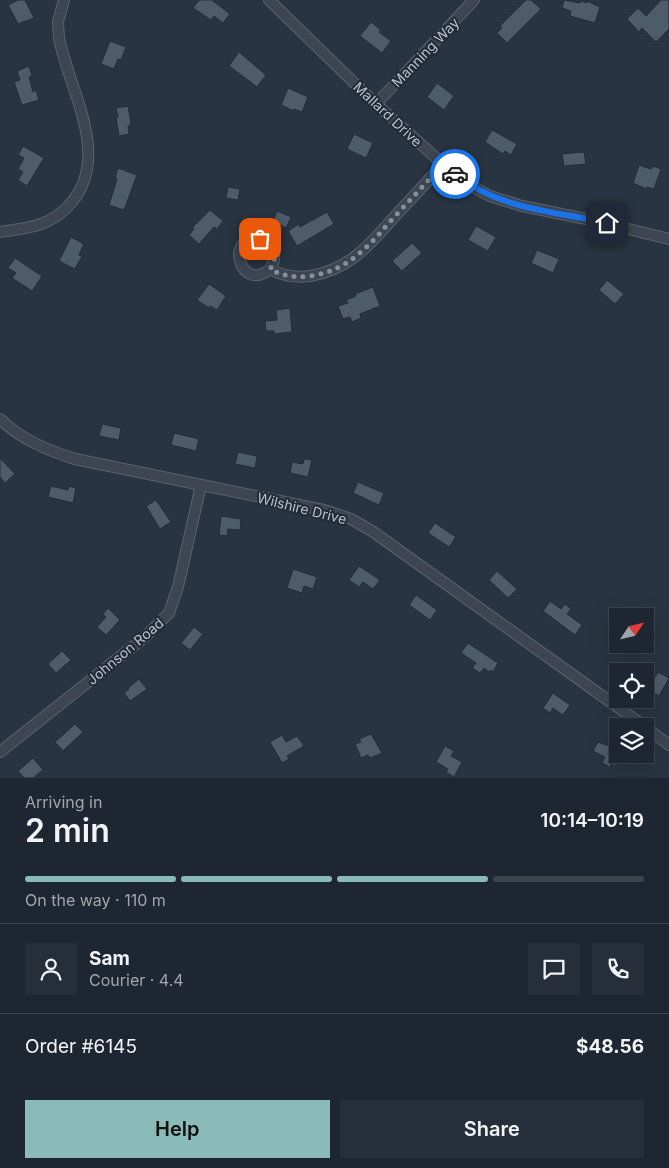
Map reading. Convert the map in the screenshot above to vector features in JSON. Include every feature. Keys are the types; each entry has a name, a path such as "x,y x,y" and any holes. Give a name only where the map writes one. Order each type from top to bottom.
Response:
{"street":[{"path":"0,232 38,225 59,214 80,191 87,174 89,158 86,134 60,45 58,32 59,14 64,0"},
{"name":"Mallard Drive","path":"269,0 376,104 466,183 490,196 522,206 591,220 669,240"},
{"name":"Manning Way","path":"376,104 474,0"},
{"path":"270,269 286,276 304,277 326,273 349,262 372,242 443,164"},
{"name":"Wilshire Drive","path":"0,419 12,430 33,443 47,450 75,459 324,510 351,519 372,531 632,718"},
{"name":"Johnson Road","path":"0,752 146,636 169,613 178,587 201,485"},
{"name":"Wilshire Drive","path":"654,734 669,745"}],"building":[{"path":"18,0 25,0 34,18 18,24 8,5"},
{"path":"199,0 212,0 230,14 223,23 214,16 211,20 193,8"},
{"path":"526,0 531,0 541,9 507,43 497,33 502,28 500,26"},
{"path":"564,0 580,3 581,1 587,3 587,1 600,7 595,23 570,16 571,11 562,8"},
{"path":"661,0 669,0 669,29 656,42 642,28 639,32 627,19 638,8 646,16"},
{"path":"371,22 381,30 379,32 391,41 382,53 360,36"},
{"path":"110,41 126,47 121,60 118,59 114,69 101,64"},
{"path":"239,52 266,75 257,87 229,66"},
{"path":"29,66 32,76 29,77 33,92 36,90 39,100 22,105 14,82 20,80 17,71"},
{"path":"437,83 454,96 444,110 427,97"},
{"path":"288,88 308,97 302,112 294,109 294,111 281,105"},
{"path":"128,106 131,123 128,127 129,134 119,136 116,108"},
{"path":"492,130 517,144 511,155 505,151 503,154 485,142"},
{"path":"354,134 373,143 366,158 347,149"},
{"path":"23,146 44,158 27,186 18,180 23,172 18,169 24,158 18,155"},
{"path":"584,152 586,164 564,166 562,154"},
{"path":"639,165 651,169 653,166 661,169 654,189 647,187 646,189 633,183"},
{"path":"118,168 137,175 124,210 109,205 117,179 115,178"},
{"path":"228,187 240,189 238,200 226,198"},
{"path":"210,210 223,221 217,229 214,227 199,244 189,235 194,229 192,228"},
{"path":"277,211 291,217 286,228 273,222"},
{"path":"327,212 334,224 297,246 288,231 299,224 300,227"},
{"path":"476,226 496,237 488,251 468,240"},
{"path":"71,237 84,244 79,255 82,256 75,269 59,261"},
{"path":"412,243 422,253 402,271 392,261"},
{"path":"537,250 559,259 553,273 531,263"},
{"path":"15,258 42,276 32,291 12,278 16,273 8,268"},
{"path":"607,280 624,294 615,304 599,290"},
{"path":"209,284 226,296 217,310 210,306 209,308 197,300"},
{"path":"373,287 380,306 360,314 361,318 352,322 350,317 343,319 338,306 348,303 346,300 356,296 355,294"},
{"path":"290,308 292,332 274,334 274,331 266,331 265,321 277,320 276,310"},
{"path":"102,424 121,428 119,440 99,436"},
{"path":"174,433 199,439 196,451 171,445"},
{"path":"238,452 257,456 255,468 235,464"},
{"path":"0,458 15,474 5,483 0,477"},
{"path":"304,459 312,460 308,477 290,473 292,462 303,464"},
{"path":"358,482 384,493 379,505 353,493"},
{"path":"51,486 68,490 69,486 76,488 73,503 48,497"},
{"path":"156,500 171,522 160,529 146,506"},
{"path":"221,516 241,519 240,530 228,529 227,536 219,535"},
{"path":"435,523 456,537 449,547 428,533"},
{"path":"359,566 380,580 373,589 363,582 359,587 349,580"},
{"path":"293,569 317,577 313,589 304,586 302,593 287,588"},
{"path":"497,571 517,589 508,598 489,580"},
{"path":"416,595 437,610 430,620 409,605"},
{"path":"550,601 561,609 565,604 571,609 567,614 582,625 575,635 543,611"},
{"path":"108,608 120,620 106,635 97,627 106,617 103,614"},
{"path":"194,627 203,634 190,650 181,643"},
{"path":"468,643 498,663 493,672 491,670 489,672 484,668 480,673 472,668 476,663 461,653"},
{"path":"62,651 71,660 56,673 48,664"},
{"path":"658,672 669,678 659,696 654,693 654,679"},
{"path":"139,679 147,689 130,701 124,693"},
{"path":"553,693 570,705 563,715 553,708 550,713 543,708"},
{"path":"75,724 83,732 63,751 55,742"},
{"path":"371,734 382,753 370,758 368,755 361,758 355,744 361,742 359,739"},
{"path":"282,735 286,742 297,736 304,746 287,756 289,759 282,763 270,742"},
{"path":"598,742 609,746 609,763 616,763 615,766 611,764 610,767 602,763 605,757 593,751"},
{"path":"445,746 454,751 451,756 462,762 454,777 446,772 448,769 436,762"},
{"path":"33,758 43,770 33,778 24,778 18,771"}],"way so far":[{"path":"260,239 266,241 273,249 275,256 270,269 278,274 304,277 336,270 353,260 372,242 443,164 455,174"}],"route":[{"path":"455,174 466,183 490,196 522,206 607,223"}]}
